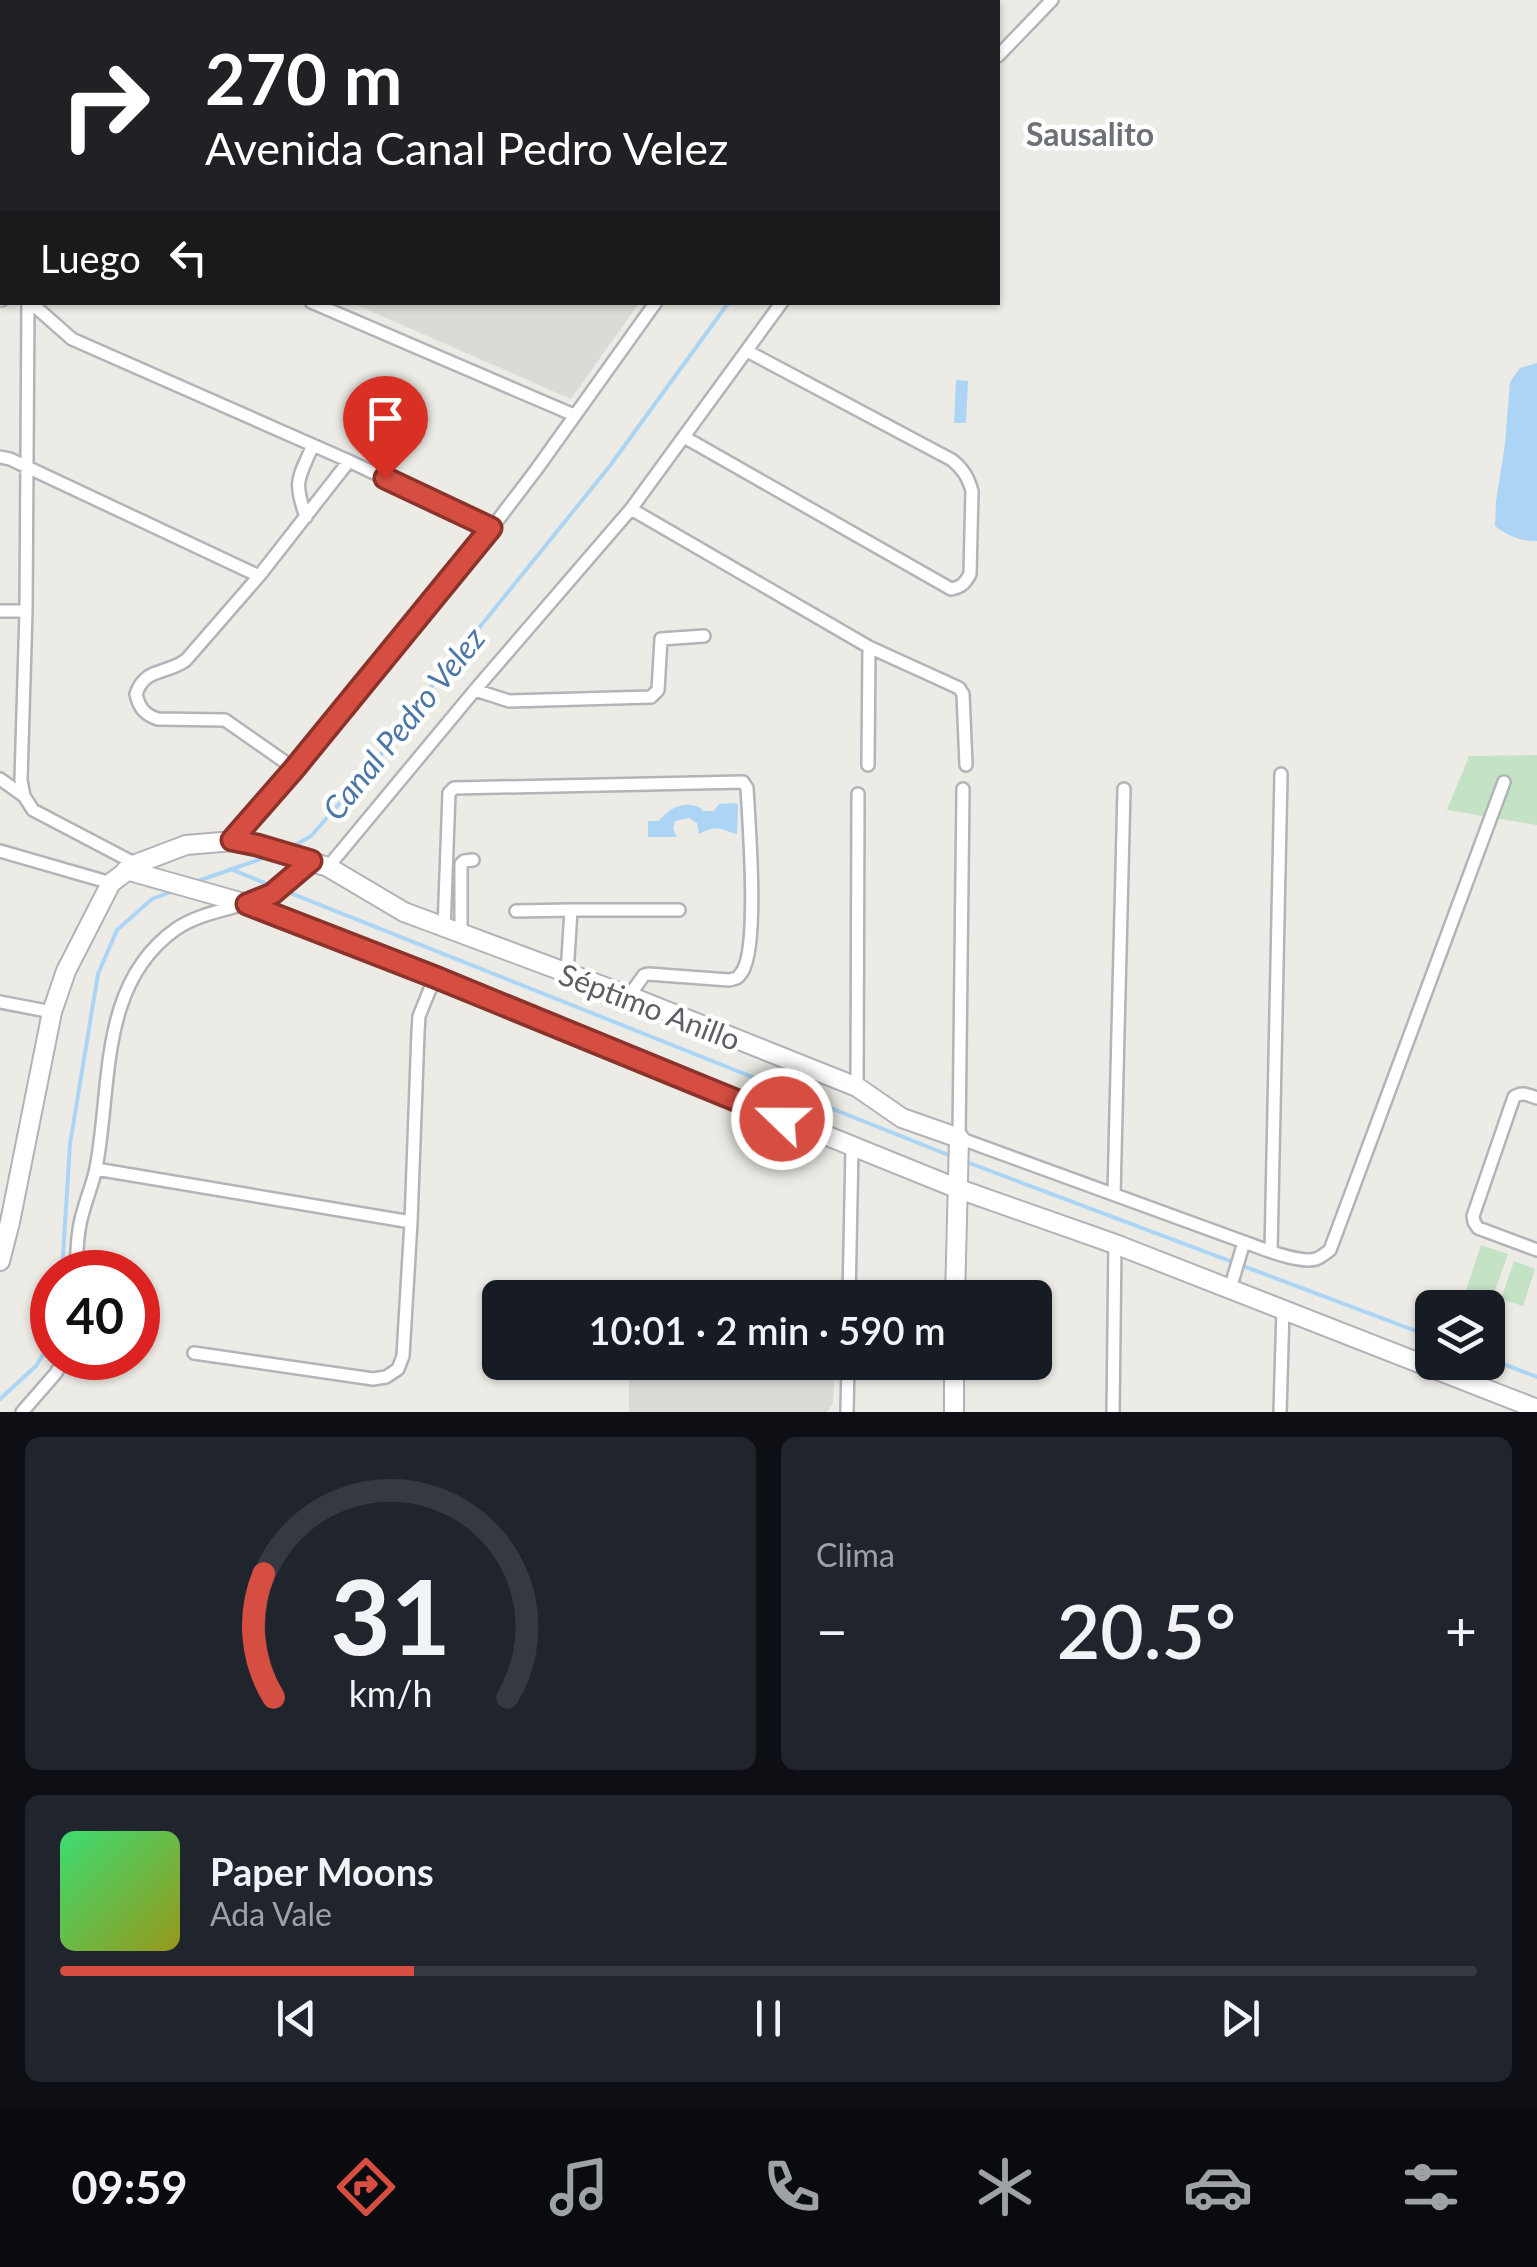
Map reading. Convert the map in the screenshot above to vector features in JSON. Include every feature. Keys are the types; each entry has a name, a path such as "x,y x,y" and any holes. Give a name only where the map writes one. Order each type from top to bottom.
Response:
{"street":[{"path":"1000,54 1052,0"},
{"path":"29,305 20,780 33,810 124,872"},
{"path":"32,305 72,339 491,528"},
{"path":"318,305 574,416"},
{"path":"232,840 491,528 654,305"},
{"path":"78,1250 82,1215 96,1170 119,1008 145,959 181,926 272,894 314,863 474,690 631,508 780,305"},
{"path":"684,437 951,590 965,583 970,574 972,491 962,468 747,350"},
{"path":"306,516 297,489 312,445"},
{"path":"0,457 259,576"},
{"path":"294,769 225,720 150,717 142,711 136,694 149,675 186,660 259,576 349,461"},
{"path":"631,508 869,647 961,690 966,765"},
{"path":"0,612 26,611"},
{"path":"474,690 509,701 651,697 658,690 661,639 704,636"},
{"path":"868,765 869,647"},
{"path":"1271,1252 1281,774"},
{"path":"0,779 24,796"},
{"path":"453,932 449,793 454,788 743,782 748,788 752,930 745,968 737,978 729,980 648,974 629,996"},
{"name":"Séptimo Anillo","path":"124,872 186,846 232,840 314,863 404,912 858,1087 958,1154 1114,1194 1271,1252 1308,1260 1319,1259 1330,1250 1504,782"},
{"path":"955,1280 963,789"},
{"path":"1114,1194 1124,789"},
{"path":"858,794 858,1087"},
{"path":"0,851 156,878 247,904 956,1188 1233,1282 1283,1309 1537,1409"},
{"path":"453,932 461,864 473,860"},
{"path":"0,1261 52,1012 66,971 124,872"},
{"path":"516,910 679,910"},
{"path":"567,974 571,910"},
{"path":"194,1354 374,1379 398,1369 403,1356 411,1222 419,1016 435,977"},
{"path":"0,1002 52,1012"},
{"path":"1537,1098 1524,1093 1514,1097 1473,1216 1478,1228 1537,1250"},
{"path":"849,1280 852,1148"},
{"path":"96,1170 411,1222"},
{"path":"1233,1282 1244,1242"},
{"path":"1113,1412 1115,1244"},
{"path":"1280,1412 1283,1309"},
{"path":"22,1412 50,1380"},
{"path":"847,1412 848,1380"},
{"path":"954,1380 954,1412"}],"shaded area":[{"path":"357,305 638,305 571,399"},
{"path":"629,1380 834,1380 833,1403 827,1412 629,1412"}],"green space":[{"path":"1537,755 1537,825 1447,810 1469,756"},
{"path":"1481,1245 1508,1254 1495,1290 1466,1290"},
{"path":"1514,1261 1535,1269 1523,1306 1505,1300 1504,1290"}],"water":[{"path":"1537,363 1537,541 1531,541 1495,526 1510,382 1520,368"},
{"path":"956,380 968,381 966,423 954,423"},
{"path":"736,803 737,834 715,828 699,834 697,823 689,818 675,821 677,837 648,837 648,821 659,821 678,806 714,811 719,804"}],"waterway":[{"name":"Canal Pedro Velez","path":"292,847 311,836 375,763 412,711 609,467 727,305"},
{"name":"Canal Pedro Velez","path":"198,881 269,856"},
{"path":"230,869 951,1156"},
{"name":"Canal Pedro Velez","path":"63,1250 70,1144 98,974 117,930 152,899 176,890"},
{"path":"964,1161 1415,1331"},
{"path":"1505,1365 1537,1377"},
{"name":"Canal Pedro Velez","path":"0,1399 30,1372"}],"district":[{"name":"Sausalito","path":"1090,133"}],"route":[{"path":"385,478 491,528 232,840 311,861 272,894 247,904 782,1119"}]}
